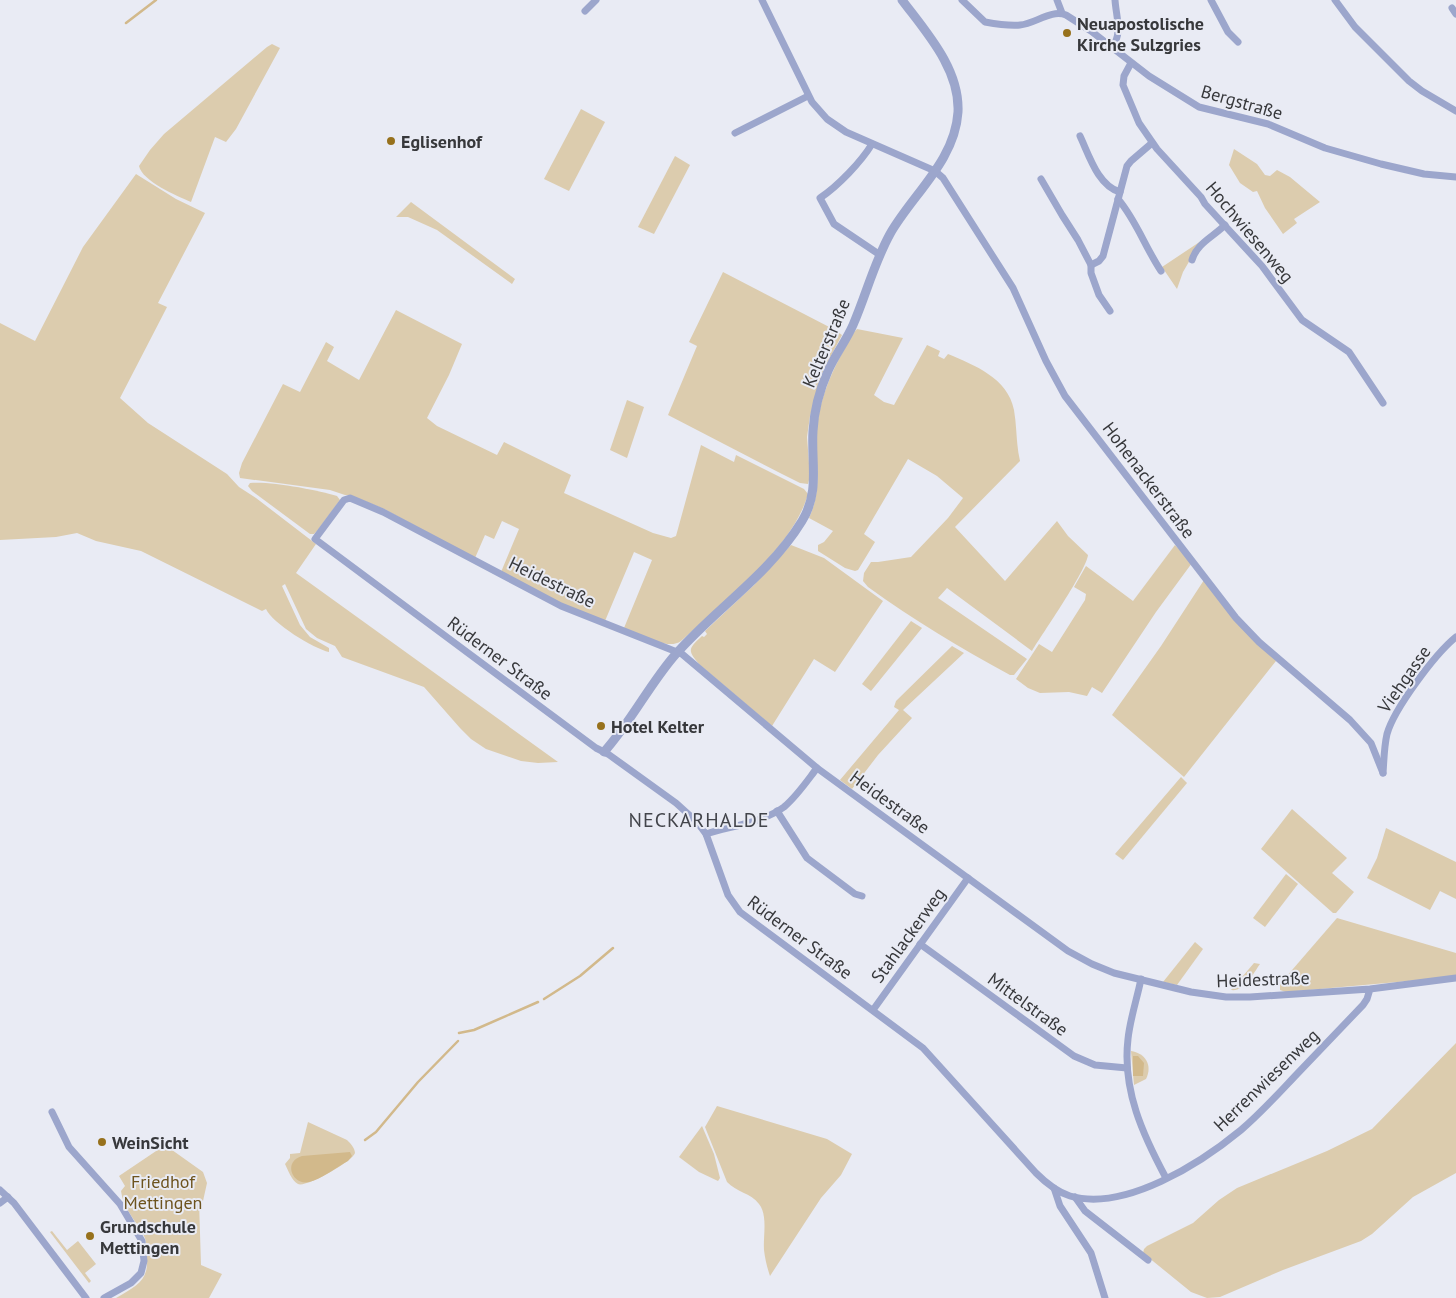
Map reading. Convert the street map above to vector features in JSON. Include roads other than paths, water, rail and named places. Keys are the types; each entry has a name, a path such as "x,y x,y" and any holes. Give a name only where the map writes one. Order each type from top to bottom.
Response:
{"street":[{"path":"585,11 596,0"},
{"path":"762,0 808,96 833,125 934,171"},
{"name":"Kelterstraße","path":"604,752 678,652 758,576 790,539 804,518 814,491 813,427 824,382 831,365 853,326 880,255 897,222 934,171 946,150 955,127 958,110 956,93 941,56 902,0"},
{"path":"962,0 985,22 1021,25 1062,13 1057,0"},
{"path":"1112,47 1117,41 1119,34 1114,0"},
{"path":"1212,0 1228,32 1238,42"},
{"path":"1335,0 1356,27 1409,80 1422,91 1456,111"},
{"name":"Bergstraße","path":"1062,13 1087,28 1131,64 1181,98 1203,109 1268,124 1325,148 1381,164 1424,174 1456,177"},
{"name":"Hochwiesenweg","path":"1131,64 1124,76 1124,89 1136,118 1152,143 1262,266 1302,320 1349,352 1383,403"},
{"path":"735,133 808,96"},
{"path":"1080,136 1095,168 1111,189 1119,196 1147,250 1160,270"},
{"path":"1091,265 1099,261 1103,256 1129,163 1152,143"},
{"path":"872,144 863,158 820,198 832,222 855,240 880,255"},
{"name":"Hohenackerstraße","path":"934,171 944,179 1008,280 1022,306 1048,366 1062,390 1230,611 1246,630 1339,710 1370,741 1383,773"},
{"path":"1041,179 1078,240 1091,265 1091,273 1095,285 1110,311"},
{"path":"1192,260 1203,241 1225,225"},
{"name":"Heidestraße","path":"345,499 350,498 371,506 561,606 678,652 817,768 1074,955 1103,969 1201,994 1235,998 1370,988 1456,978"},
{"name":"Rüderner Straße","path":"345,499 315,539 596,748 683,808 706,834 726,890 740,912 873,1010 929,1054 1036,1174 1054,1188 1060,1206 1091,1253 1105,1298"},
{"name":"Viehgasse","path":"1383,773 1386,736 1392,721 1433,662 1456,637"},
{"path":"1370,741 1378,741 1386,736"},
{"path":"706,834 759,819 777,811 795,796 817,768"},
{"path":"777,811 806,858 854,894 862,896"},
{"name":"Stahlackerweg","path":"873,1010 968,878"},
{"name":"Mittelstraße","path":"920,944 1074,1056 1095,1065 1127,1068"},
{"path":"1141,979 1128,1038 1127,1068 1132,1100 1138,1120 1166,1178"},
{"name":"Herrenwiesenweg","path":"1054,1188 1076,1197 1095,1200 1112,1198 1136,1191 1166,1178 1209,1154 1261,1112 1362,1005 1367,999 1370,988"},
{"path":"52,1112 69,1147 120,1204 142,1241 144,1261 141,1273 131,1283 104,1298"},
{"path":"0,1190 8,1197 86,1298"},
{"path":"0,1203 8,1197"},
{"path":"1076,1197 1083,1210 1148,1260"}],"waterway":[{"path":"126,23 156,0"},
{"path":"544,999 580,976 613,948"},
{"path":"459,1033 474,1030 538,1002"},
{"path":"365,1140 376,1132 418,1082 458,1041"}],"place":[{"name":"Neuapostolische Kirche Sulzgries","path":"1067,33"},
{"name":"Eglisenhof","path":"391,141"},
{"name":"Hotel Kelter","path":"601,726"},
{"name":"WeinSicht","path":"102,1142"},
{"name":"Grundschule Mettingen","path":"90,1236"}],"district":[{"name":"NECKARHALDE","path":"699,820"}],"park label":[{"name":"Friedhof Mettingen","path":"163,1191"}]}
